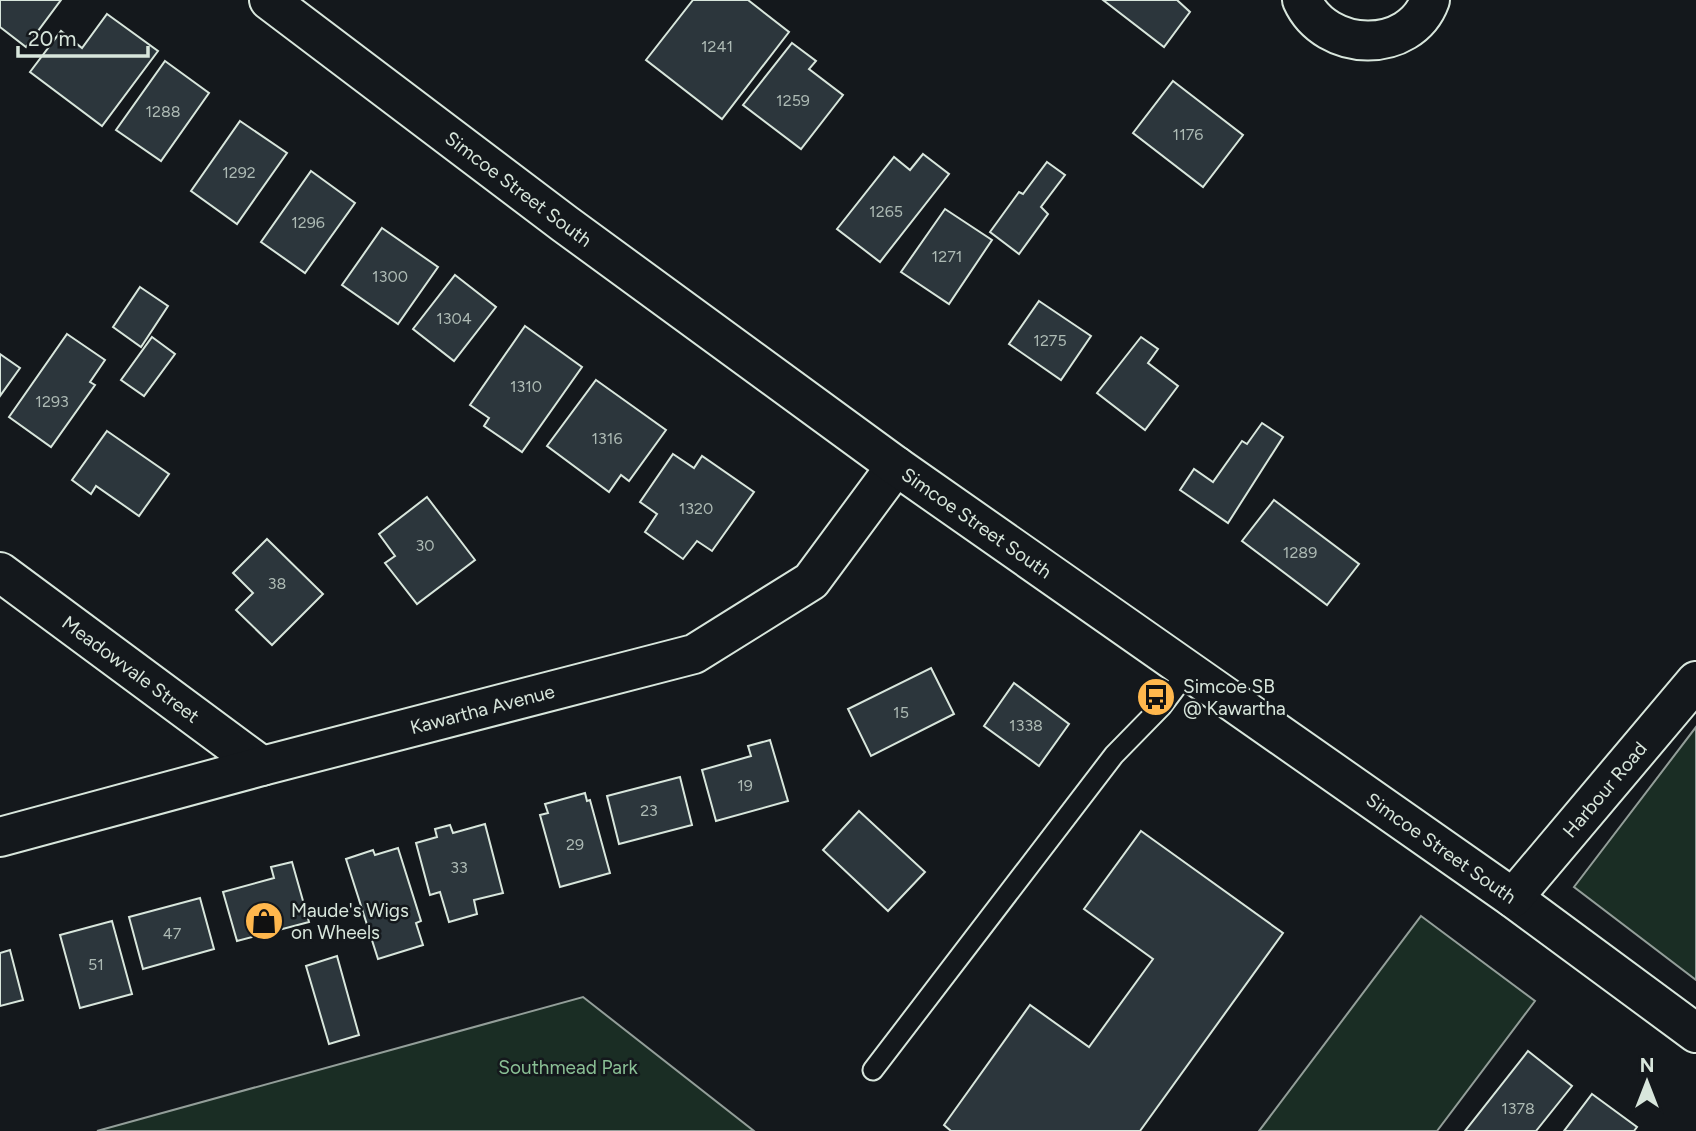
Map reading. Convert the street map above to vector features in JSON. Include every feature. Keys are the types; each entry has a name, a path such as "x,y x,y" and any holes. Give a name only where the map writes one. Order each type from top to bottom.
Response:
{"street":[{"name":"Simcoe Street South","path":"269,0 565,225 896,466 1513,898 1696,1033"},
{"path":"1302,0 1308,12 1324,28 1346,38 1369,41 1392,36 1412,24 1430,0"},
{"name":"Kawartha Avenue","path":"0,837 694,654 811,582 896,466"},
{"name":"Meadowvale Street","path":"0,572 262,766"},
{"name":"Harbour Road","path":"1513,898 1696,681"}],"lane":[{"path":"873,1070 1114,755 1161,707 1188,671"}],"green space":[{"path":"1696,727 1696,980 1574,887"},
{"path":"1421,916 1535,1001 1437,1131 1259,1131"},
{"name":"Southmead Park","path":"583,997 754,1131 97,1131"}],"building":[{"path":"0,0 61,0 26,47 0,27"},
{"path":"693,0 748,0 789,32 722,119 646,60"},
{"path":"1103,0 1177,0 1190,12 1164,47"},
{"path":"107,14 158,51 102,126 30,72 61,31 82,48"},
{"path":"792,43 816,61 809,69 843,95 801,149 743,105"},
{"path":"165,61 209,93 161,161 116,130"},
{"path":"1173,81 1243,135 1203,187 1133,133"},
{"path":"240,121 287,153 237,224 191,191"},
{"path":"923,154 949,174 880,262 837,229 894,157 910,170"},
{"path":"1047,162 1065,175 1041,207 1048,214 1019,254 990,232 1019,192 1023,194"},
{"path":"311,171 355,203 305,273 261,242"},
{"path":"945,209 992,240 949,304 901,272"},
{"path":"382,228 438,267 398,324 342,285"},
{"path":"455,275 496,307 454,361 413,329"},
{"path":"140,287 168,306 141,347 113,327"},
{"path":"1039,301 1091,336 1061,380 1009,344"},
{"path":"525,326 582,367 522,452 484,426 489,418 470,405"},
{"path":"67,334 105,360 90,382 95,385 51,447 9,417"},
{"path":"152,337 175,354 144,396 121,380"},
{"path":"1141,337 1158,349 1148,363 1178,386 1145,430 1097,393"},
{"path":"0,354 20,368 0,396"},
{"path":"596,380 666,430 629,481 621,475 609,492 547,446"},
{"path":"1262,423 1283,437 1228,523 1180,490 1194,469 1213,482 1242,441 1247,444"},
{"path":"107,431 169,474 139,516 96,486 91,494 72,480"},
{"path":"673,454 694,468 702,456 754,492 712,551 697,541 683,559 645,532 657,514 640,502"},
{"path":"427,497 475,560 417,604 385,563 395,556 379,534"},
{"path":"1274,500 1359,564 1327,605 1242,541"},
{"path":"267,539 323,594 272,645 236,610 253,593 233,573"},
{"path":"931,668 954,714 871,756 848,709"},
{"path":"1014,683 1069,724 1039,766 984,726"},
{"path":"770,740 788,801 716,821 702,770 751,756 748,746"},
{"path":"680,777 692,825 619,844 607,796"},
{"path":"585,793 587,801 590,800 610,873 560,887 540,815 548,813 545,804"},
{"path":"859,811 925,872 888,911 823,850"},
{"path":"485,824 503,893 474,900 477,914 449,922 440,892 430,895 416,843 437,837 435,829 450,825 453,833"},
{"path":"1141,831 1283,933 1140,1131 951,1131 944,1125 1030,1005 1089,1047 1153,959 1084,909"},
{"path":"398,848 421,921 416,923 423,945 378,959 346,859 373,850 375,855"},
{"path":"292,862 309,922 237,941 223,892 274,878 271,867"},
{"path":"200,898 214,949 143,969 129,917"},
{"path":"112,921 132,994 80,1008 60,935"},
{"path":"10,950 23,1000 0,1006 0,953"},
{"path":"337,956 359,1035 329,1044 306,966"},
{"path":"1528,1051 1572,1086 1536,1131 1465,1131"},
{"path":"1592,1094 1637,1127 1634,1131 1564,1131"}],"place":[{"name":"Simcoe SB @ Kawartha","path":"1156,697"},
{"name":"Maude's Wigs on Wheels","path":"264,921"}]}
